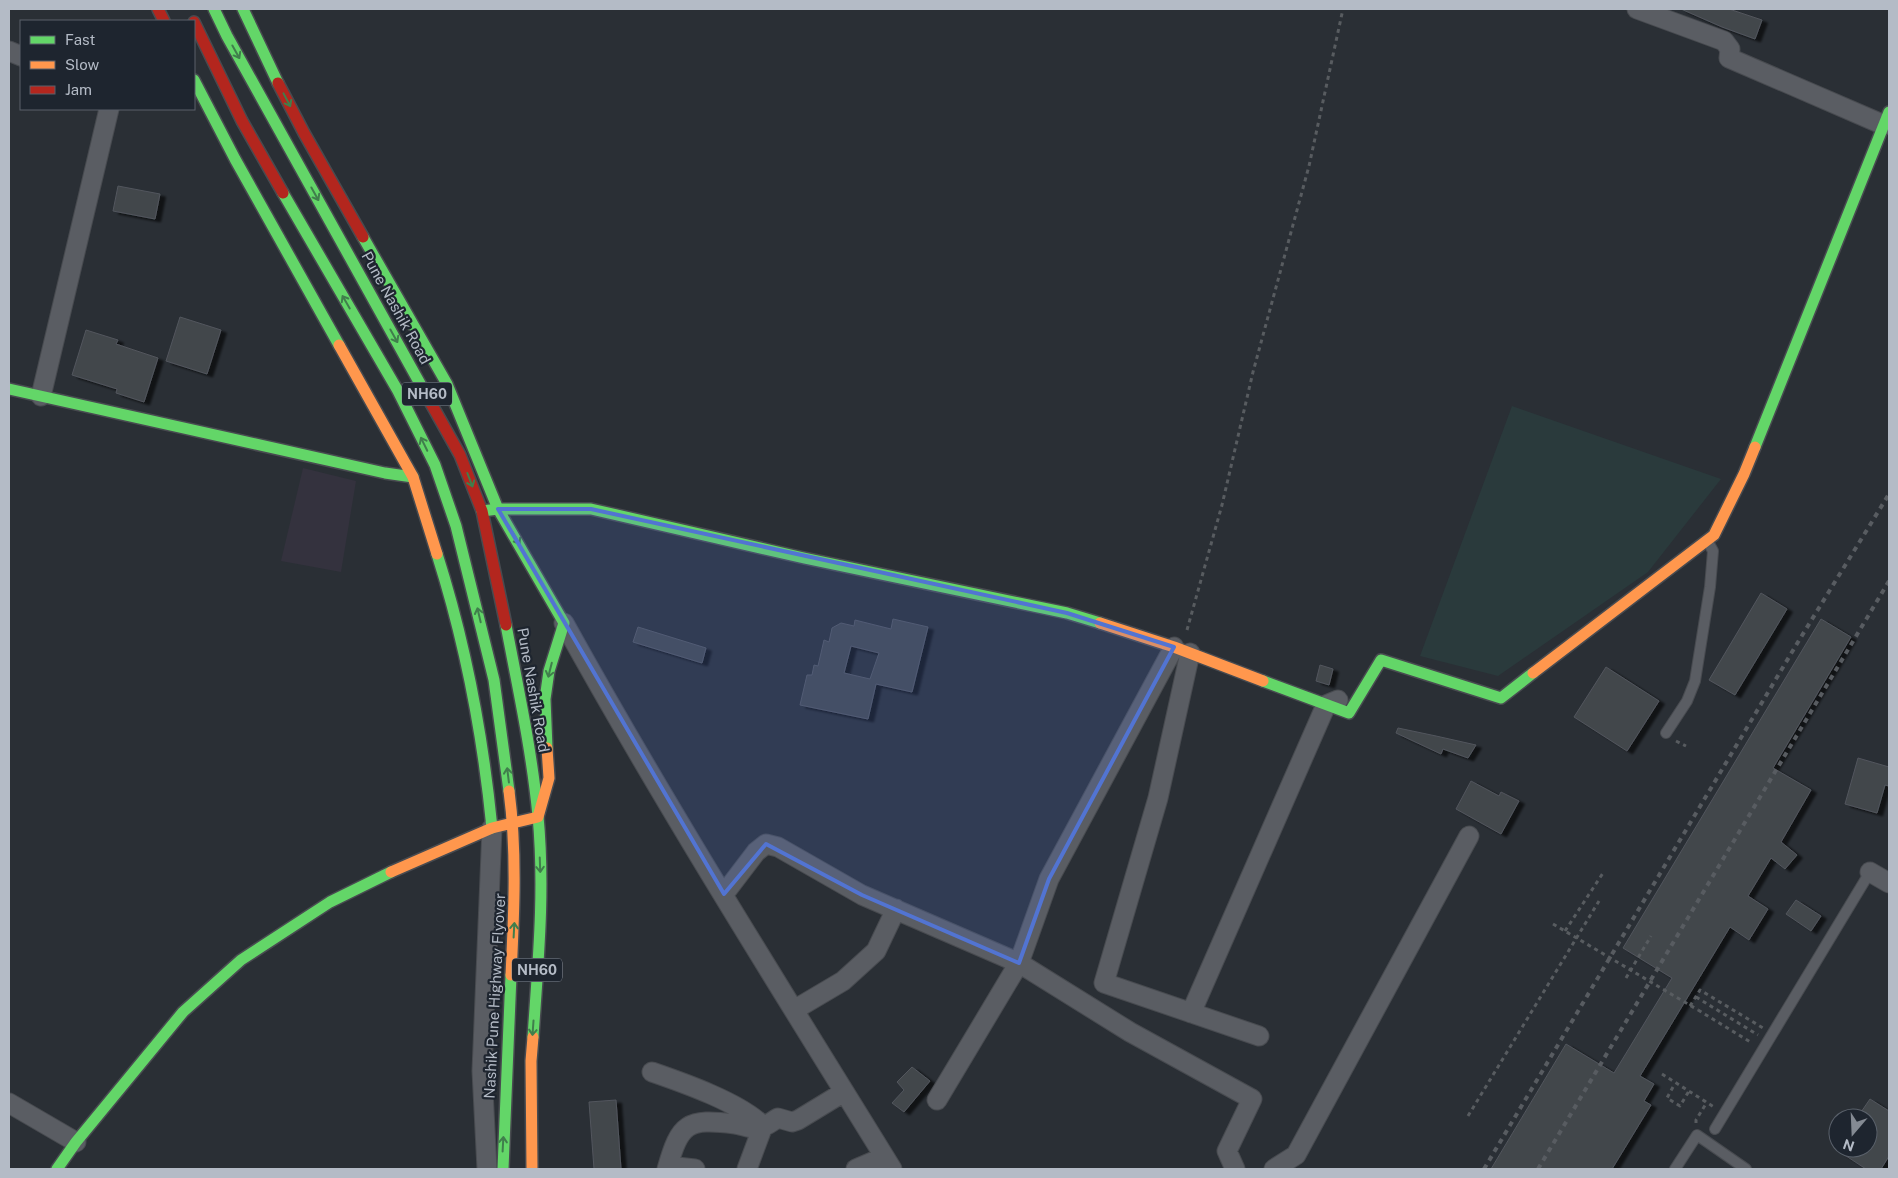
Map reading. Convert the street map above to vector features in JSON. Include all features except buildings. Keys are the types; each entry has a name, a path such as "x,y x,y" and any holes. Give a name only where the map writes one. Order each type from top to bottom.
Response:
{"main road":[{"name":"Pune Nashik Road","path":"214,9 227,36 460,455 482,511 526,728 538,817"},
{"path":"57,1169 76,1142 183,1012 241,960 330,902 395,870 492,828 538,817 549,778 545,699 549,671 564,623 498,509 447,384 304,132 265,58 243,9"},
{"name":"NH60","path":"195,24 242,121 398,391 434,465 456,526 494,680 513,824"},
{"path":"195,82 235,159 412,477 449,592 487,775 492,828"},
{"path":"1363,690 1380,660 1501,698 1714,535 1744,474 1887,118"},
{"path":"9,388 377,471 412,477"},
{"path":"482,511 498,509 591,509 804,558 1067,613 1182,650 1327,705"},
{"name":"NH60","path":"532,1169 531,1061 541,912 538,817"},
{"name":"Nashik Pune Highway Flyover","path":"503,1169 515,894 513,824"}],"street":[{"path":"1638,9 1724,41 1730,49 1730,58 1887,118"},
{"path":"41,396 109,110"},
{"path":"564,623 600,687 724,894 888,1163 856,1169"},
{"path":"937,1100 1019,963 1048,879 1182,650"},
{"path":"1182,650 1158,798 1104,983 1259,1036"},
{"path":"1191,1013 1327,705 1363,690"},
{"path":"487,1169 482,1071 492,828"},
{"path":"1274,1169 1296,1155 1469,836"},
{"path":"724,894 756,852 766,844 778,847 862,895 1019,963 1130,1032 1252,1098 1227,1151 1235,1169"},
{"path":"1870,872 1889,882"},
{"path":"794,1010 844,981 876,952 896,910"},
{"path":"652,1072 688,1084 748,1112 763,1126"},
{"path":"696,1169 668,1168 681,1132 689,1126 697,1123 712,1122 757,1128 778,1118 792,1122 844,1092"},
{"path":"9,1102 76,1142"},
{"path":"747,1169 763,1126"}],"lane":[{"path":"1666,733 1687,701 1695,681 1710,587 1713,551 1707,541"},
{"path":"1715,1129 1870,872"},
{"path":"1675,1169 1698,1134 1733,1165 1746,1169"}],"path":[{"path":"1182,650 1222,505 1253,372 1309,166 1343,9"},
{"path":"1565,931 1604,873"},
{"path":"1468,1116 1599,901"},
{"path":"1553,924 1752,1044"},
{"path":"1626,978 1651,936"},
{"path":"1690,1006 1700,990 1763,1028 1748,1052"},
{"path":"1696,997 1758,1035"},
{"path":"1662,1074 1714,1107 1719,1099"},
{"path":"1673,1088 1667,1098 1680,1106 1689,1090"},
{"path":"1696,1120 1707,1102"}],"highlighted area":[{"path":"498,509 591,509 1067,613 1174,647 1049,879 1019,963 862,895 766,844 724,894"}],"shaded area":[{"path":"1512,406 1721,479 1648,572 1498,676 1420,656"},
{"path":"303,468 356,481 341,572 281,561"}],"railway":[{"path":"1484,1169 1798,642 1889,494"},
{"path":"1538,1169 1889,581"}],"traffic: fast":[{"path":"214,9 227,36 428,398"},
{"path":"243,9 278,83"},
{"path":"195,82 235,159 339,345"},
{"path":"1755,447 1889,112"},
{"path":"283,193 398,391 435,465 456,526 494,680 509,791"},
{"path":"363,237 447,384 498,509 564,623 549,671 545,699 547,748"},
{"path":"9,389 385,473 413,477"},
{"path":"482,511 498,509 591,509 804,558 1067,613 1100,623"},
{"path":"437,554 456,621 472,690 484,759 492,828"},
{"path":"506,625 532,768 540,844 541,899 533,1037"},
{"path":"1263,681 1349,713 1381,660 1501,698 1533,673"},
{"path":"57,1169 76,1142 183,1012 241,960 330,902 391,872"},
{"path":"503,1169 511,975"}],"traffic: slow":[{"path":"339,345 413,477 437,554"},
{"path":"1533,673 1714,535 1755,447"},
{"path":"1100,623 1174,647 1263,681"},
{"path":"391,872 492,828 538,817 549,778 547,748"},
{"path":"509,791 514,860 511,975"},
{"path":"532,1169 531,1061 533,1037"}],"traffic: jam":[{"path":"158,9 164,20"},
{"path":"195,24 242,121 283,193"},
{"path":"278,83 363,237"},
{"path":"428,398 460,455 482,511 506,625"}]}
